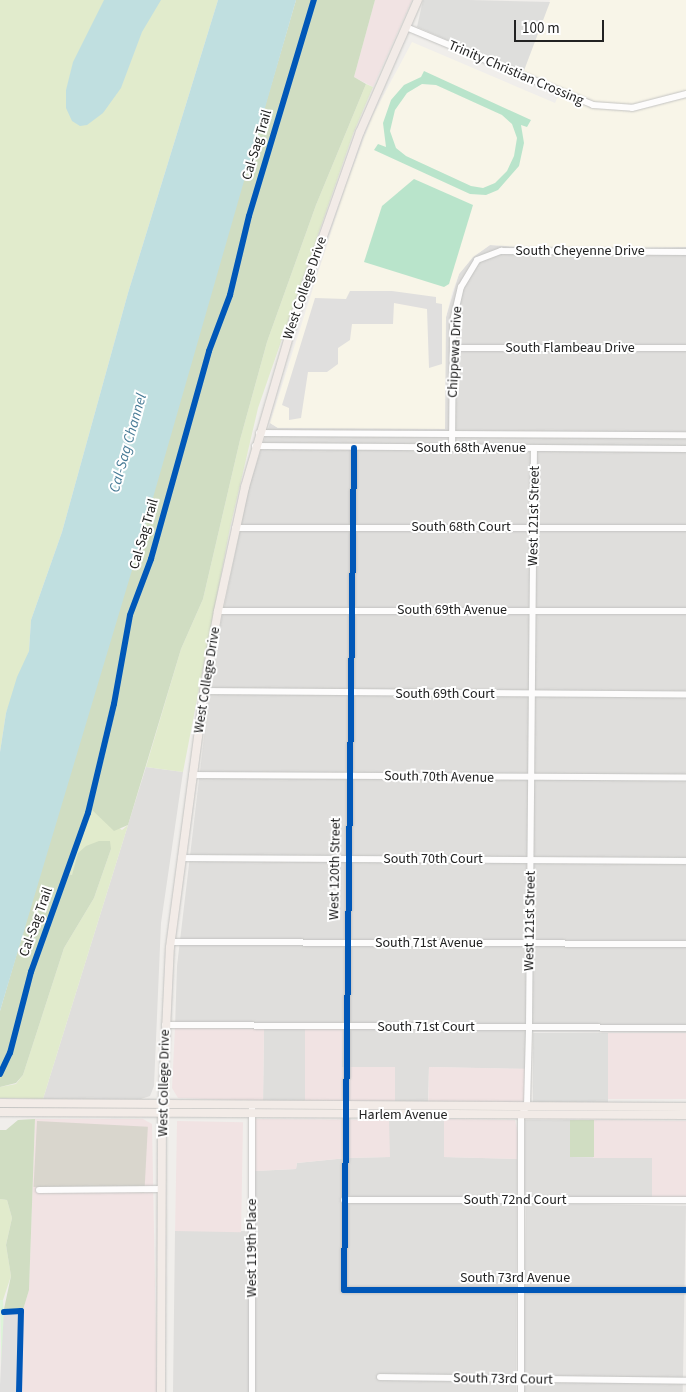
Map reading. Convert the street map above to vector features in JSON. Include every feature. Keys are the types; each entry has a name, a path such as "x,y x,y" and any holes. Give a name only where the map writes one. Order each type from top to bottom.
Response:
{"main road":[{"name":"West College Drive","path":"161,1392 162,1115 165,1025 171,942 192,775 218,611 235,528 256,446 332,208 418,0"},
{"name":"Harlem Avenue","path":"0,1103 686,1107"},
{"name":"Harlem Avenue","path":"0,1112 162,1115 344,1114 521,1116 686,1114"}],"street":[{"name":"Trinity Christian Crossing","path":"406,28 593,105 632,108 686,94"},
{"name":"South Cheyenne Drive","path":"477,260 501,251 686,252"},
{"name":"Chippewa Drive","path":"452,448 453,348 456,303 467,273 477,260"},
{"name":"South Flambeau Drive","path":"453,348 686,348"},
{"path":"260,433 686,435"},
{"name":"South 68th Avenue","path":"256,446 686,449"},
{"name":"West 120th Street","path":"344,1290 344,1114 346,1105 349,859 348,693 354,448"},
{"name":"West 121st Street","path":"521,1116 527,1106 529,1028 534,448"},
{"name":"South 68th Court","path":"235,528 686,528"},
{"name":"South 69th Avenue","path":"218,611 686,611"},
{"name":"South 69th Court","path":"204,691 686,694"},
{"name":"South 70th Avenue","path":"192,775 686,778"},
{"name":"South 70th Court","path":"181,858 686,861"},
{"name":"South 71st Avenue","path":"171,942 686,944"},
{"name":"South 71st Court","path":"165,1025 686,1028"},
{"name":"West 119th Place","path":"252,1104 252,1392"},
{"path":"521,1116 521,1392"},
{"path":"39,1190 162,1189"},
{"name":"South 72nd Court","path":"344,1200 686,1200"},
{"name":"South 73rd Avenue","path":"344,1290 686,1290"},
{"name":"South 73rd Court","path":"380,1377 686,1380"}],"shaded area":[{"path":"375,0 412,0 373,87 354,77"},
{"path":"423,0 550,2 523,73 417,27"},
{"path":"550,0 686,0 686,247 551,249 490,245 473,257 459,274 446,317 445,429 278,428 270,423 346,185 373,115 412,42 555,103 562,88 523,73"},
{"path":"490,245 551,249 686,247 686,1033 526,1032 525,1069 429,1067 428,1102 395,1101 395,1067 342,1067 306,1029 305,1101 263,1101 264,1029 175,1028 177,966 208,703 221,622 249,486 270,423 278,428 446,317 459,274 473,257"},
{"path":"350,291 392,291 436,297 436,303 442,304 442,364 429,368 427,309 394,303 393,324 352,324 350,340 338,348 338,364 327,372 308,372 301,418 289,420 289,408 282,405 315,298 346,299"},
{"path":"146,767 183,772 161,923 154,1086 150,1096 141,1099 43,1099"},
{"path":"175,1028 264,1029 263,1101 178,1098 172,1088"},
{"path":"305,1029 343,1029 342,1067 395,1067 395,1101 305,1101"},
{"path":"533,1033 608,1033 608,1102 533,1102"},
{"path":"608,1033 686,1033 686,1099 608,1099"},
{"path":"429,1067 525,1069 524,1104 428,1102"},
{"path":"35,1119 143,1119 152,1124 157,1392 22,1392 23,1310 29,1290"},
{"path":"255,1119 389,1120 390,1157 347,1158 297,1163 296,1169 255,1171"},
{"path":"444,1119 444,1157 517,1159 516,1392 173,1392 175,1231 255,1231 255,1171 296,1169 297,1163 347,1158 389,1157 389,1120"},
{"path":"444,1119 515,1120 519,1138 517,1159 444,1157"},
{"path":"525,1120 570,1120 570,1157 653,1158 652,1197 524,1198"},
{"path":"594,1120 686,1121 686,1198 652,1197 652,1158 593,1158"},
{"path":"37,1121 148,1127 144,1193 34,1187"},
{"path":"177,1121 243,1122 241,1232 175,1231"},
{"path":"526,1203 686,1206 683,1392 523,1392"},
{"path":"4,1309 23,1310 19,1392 0,1392"}],"green space":[{"path":"0,0 218,0 128,293 62,532 31,620 29,651 6,713 0,752"},
{"path":"296,0 375,0 354,77 366,84 316,205 267,342 240,440 203,599 181,649 128,825 114,831 88,806 65,873 72,875 78,853 86,846 99,841 110,841 111,849 94,898 64,948 23,1075 16,1083 0,1087 0,1011"},
{"path":"424,71 531,120 527,127 521,125 524,143 519,166 498,190 486,195 470,194 374,150 378,144 386,147 383,123 391,100 404,85 421,77","holes":["422,84 436,85 502,115 512,124 517,138 514,156 507,171 495,183 483,188 471,186 406,156 396,148 390,131 395,110 407,93"]},
{"path":"366,84 373,87 353,134 258,408 230,528 183,772 146,767 181,649 203,599 240,440 267,342 316,205"},
{"path":"414,179 473,205 449,284 444,287 364,262 382,206"},
{"path":"88,806 122,830 128,825 43,1099 0,1098 0,1087 16,1084 23,1075 64,948 94,898 111,849 72,875 65,873"},
{"path":"35,1119 29,1290 23,1310 4,1309 11,1276 6,1245 12,1218 7,1200 0,1199 0,1130 6,1130 18,1120"},
{"path":"570,1120 594,1120 594,1157 570,1157"},
{"path":"0,1199 7,1200 12,1218 6,1245 11,1276 3,1300 0,1300"},
{"path":"0,1300 3,1300 4,1318 2,1392"}],"water":[{"path":"104,0 161,0 142,32 121,88 103,113 87,125 80,126 72,121 66,108 66,90 73,62"},
{"name":"Cal-Sag Channel","path":"218,0 296,0 138,550 0,1011 0,752 6,713 17,677 29,651 31,620 62,532 128,293"}],"cycle path":[{"name":"Cal-Sag Trail","path":"0,1074 10,1053 31,972 88,813 114,704 130,615 151,559 209,351 230,295 249,216 314,0"},
{"path":"354,448 344,1290 686,1290"},
{"path":"4,1312 21,1311 19,1392"}]}
